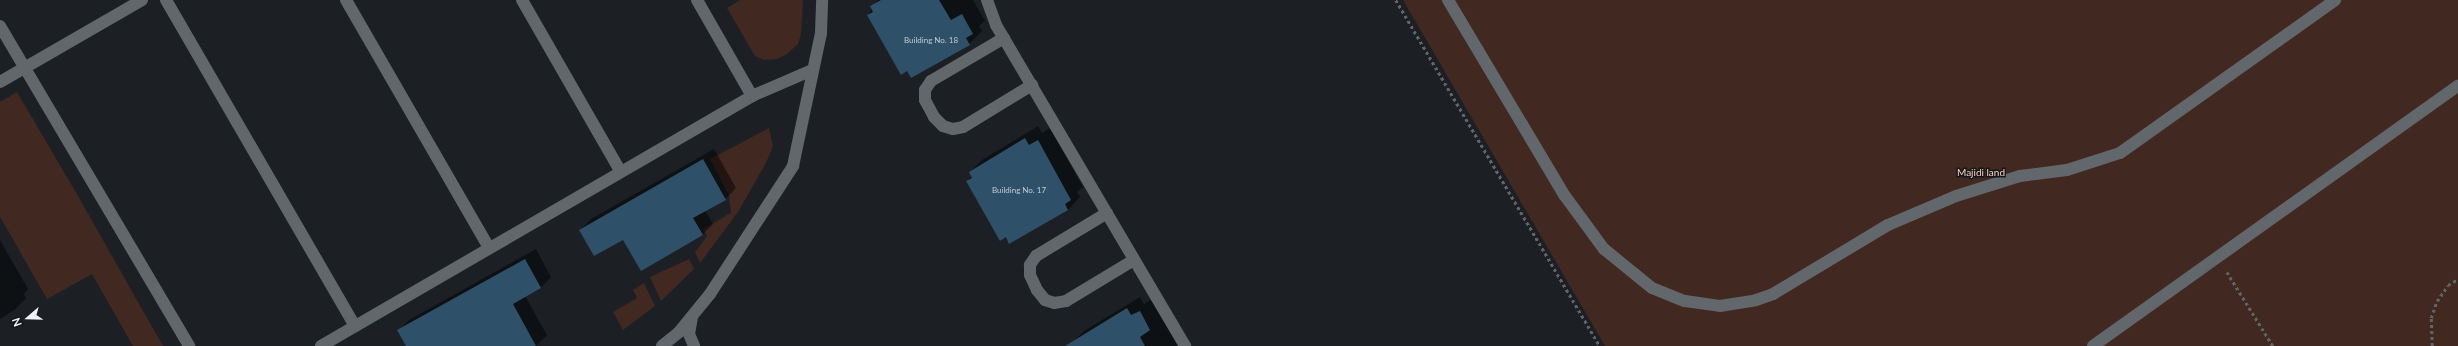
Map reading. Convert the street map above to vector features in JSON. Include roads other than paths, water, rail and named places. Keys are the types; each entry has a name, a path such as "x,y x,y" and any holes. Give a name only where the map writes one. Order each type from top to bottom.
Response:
{"street":[{"path":"0,82 142,0"},
{"path":"166,0 355,326"},
{"path":"346,0 489,248"},
{"path":"522,0 621,172"},
{"path":"697,0 752,96"},
{"path":"662,346 679,332 710,294 793,166 804,122 812,70 821,33 822,0"},
{"path":"987,0 1004,38 1185,346"},
{"path":"1448,0 1565,196 1599,243 1620,264 1652,288 1685,301 1720,306 1756,300 1773,294 1888,225 1956,196 2020,176 2067,170 2120,153 2335,0"},
{"path":"0,26 189,346"},
{"path":"1004,38 931,81 925,90 925,100 934,117 943,126 953,129 963,127 1032,85"},
{"path":"321,346 752,96 812,70"},
{"path":"2093,346 2458,86"},
{"path":"1107,212 1036,256 1030,265 1030,275 1037,290 1045,300 1054,303 1066,301 1134,260"},
{"path":"694,346 689,334 689,326 695,312"}],"park label":[{"name":"Majidi land","path":"1981,173"}]}
